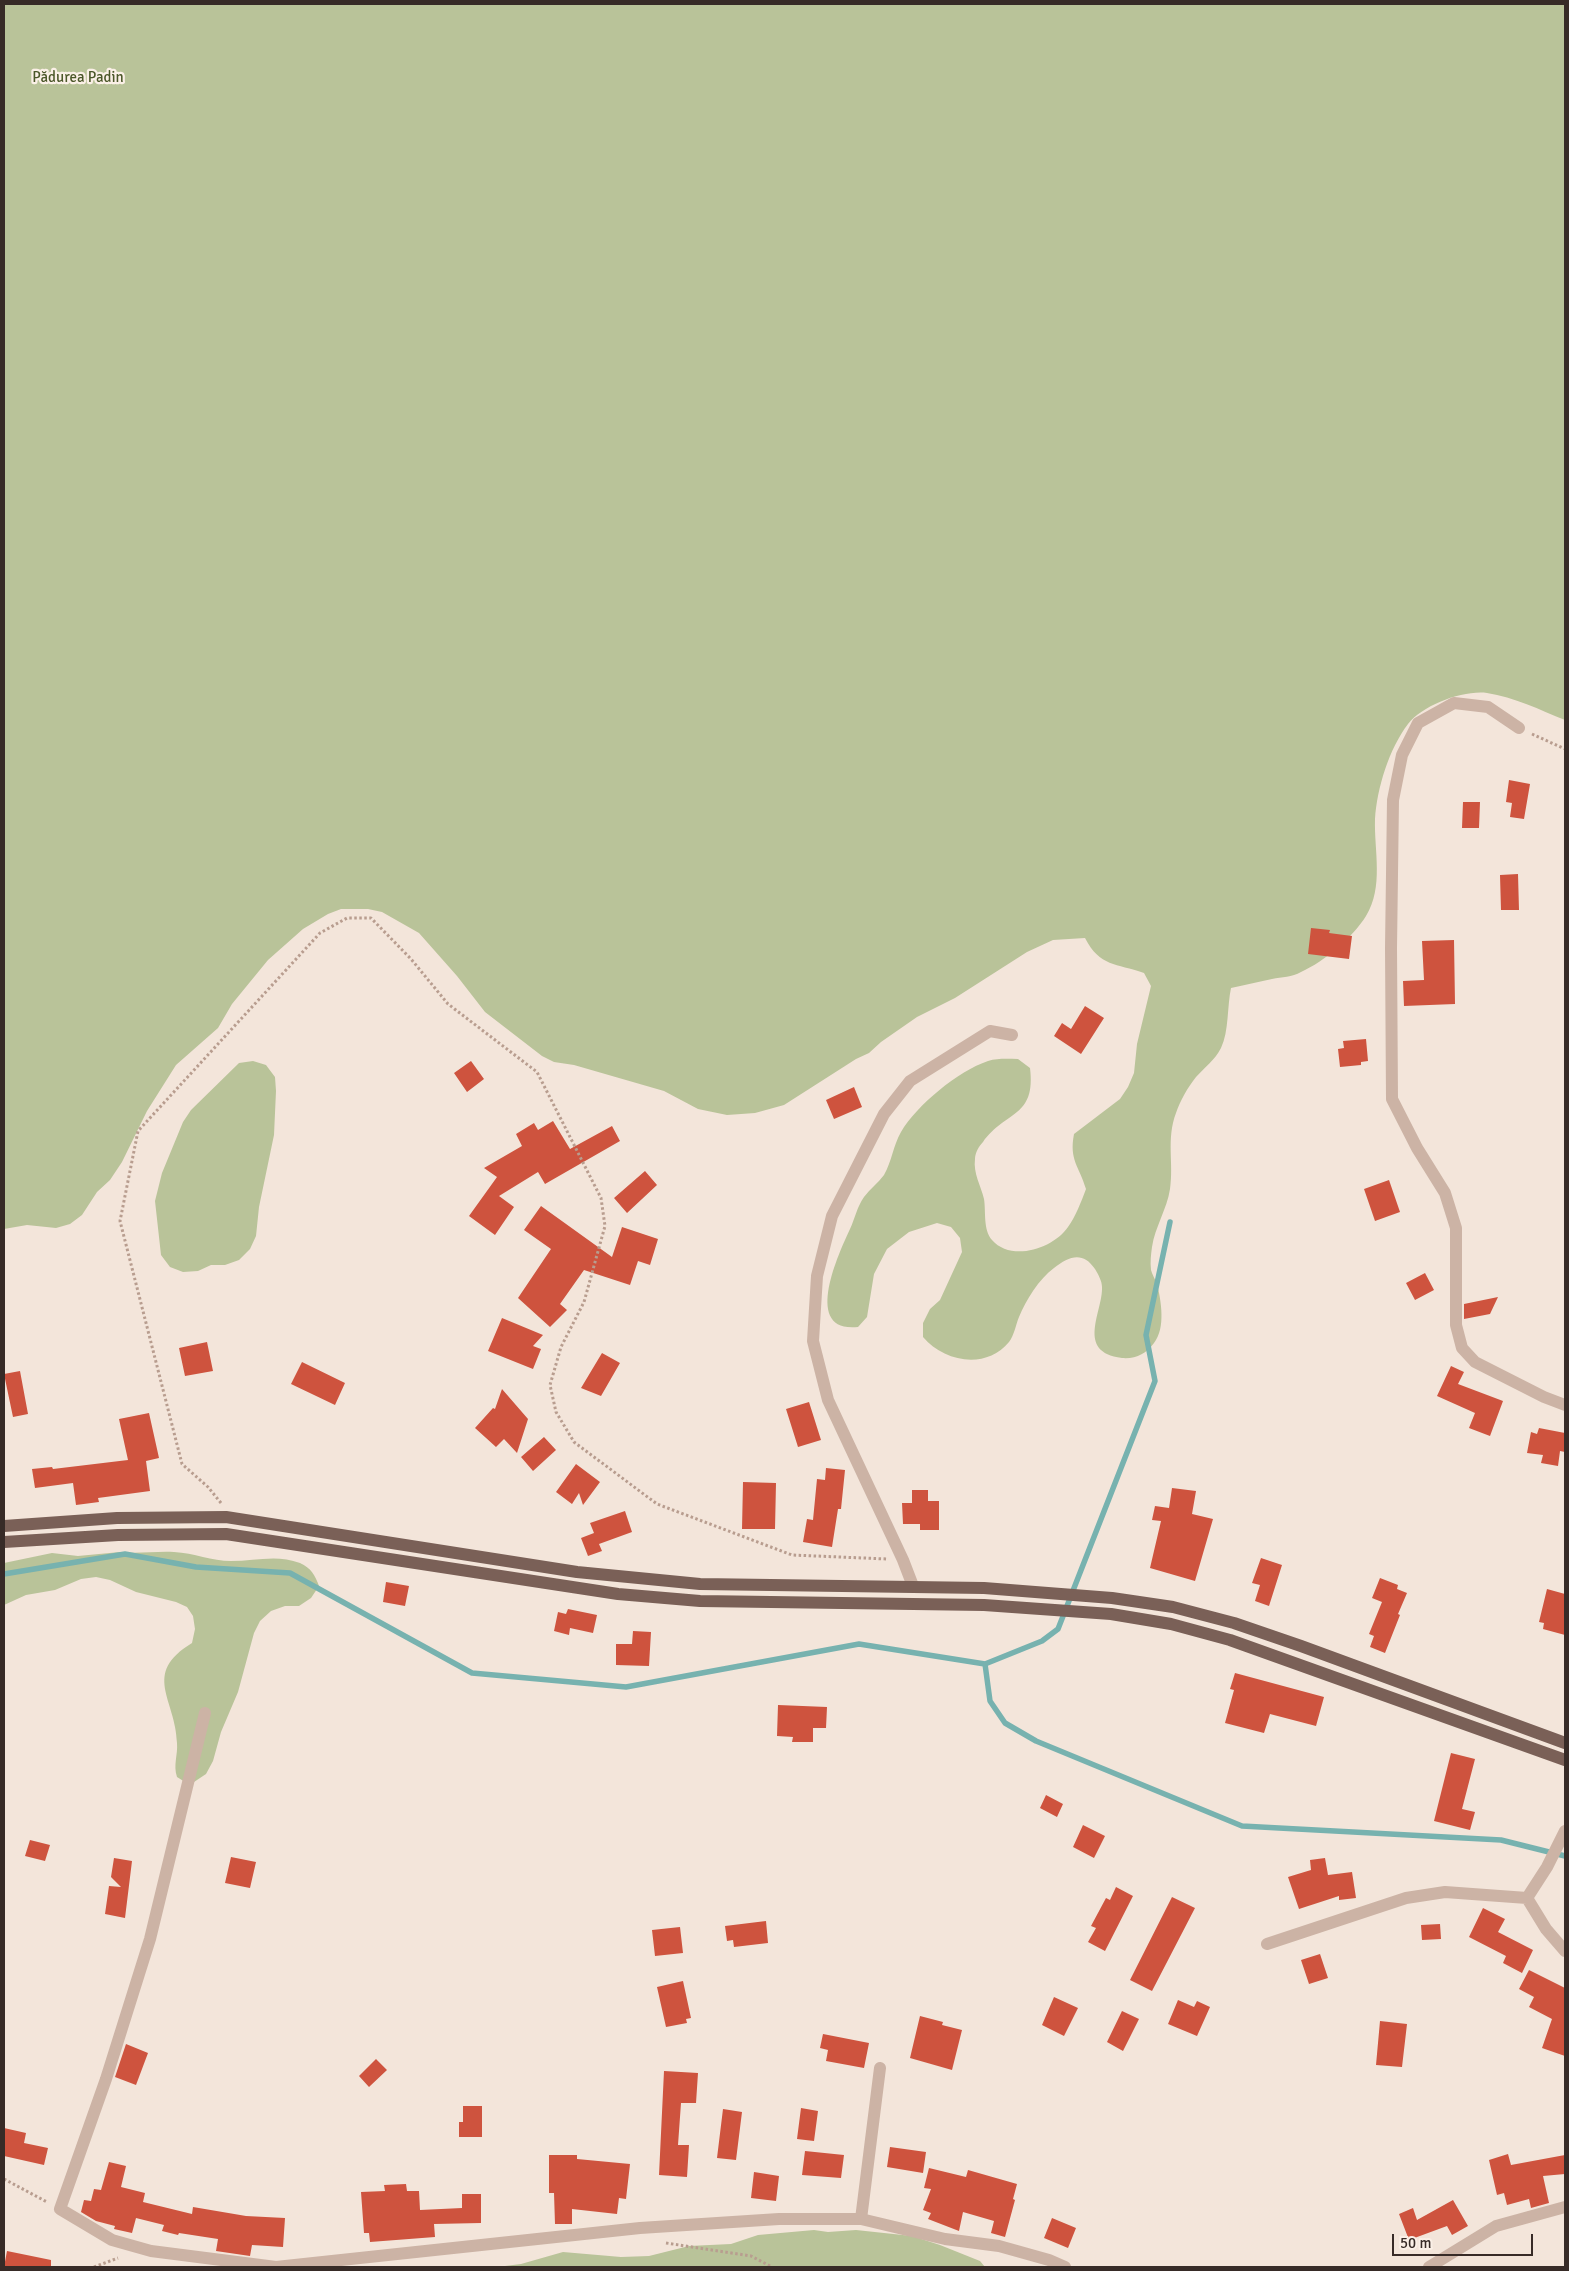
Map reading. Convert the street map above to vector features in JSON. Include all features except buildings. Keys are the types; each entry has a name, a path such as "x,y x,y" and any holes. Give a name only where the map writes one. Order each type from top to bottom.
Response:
{"main road":[{"path":"4,1526 117,1518 226,1517 577,1572 656,1581 700,1584 913,1586 1060,1592 1096,1596 1173,1608 1234,1624 1565,1743"},
{"path":"4,1542 118,1535 226,1534 618,1594 700,1601 984,1605 1095,1613 1171,1624 1230,1640 1565,1760"}],"street":[{"path":"1519,728 1488,707 1454,703 1418,723 1402,755 1393,800 1391,948 1392,1099 1417,1148 1445,1193 1456,1228 1456,1325 1462,1348 1475,1362 1544,1398 1565,1405"},
{"path":"913,1586 903,1560 828,1400 813,1341 818,1276 832,1216 884,1114 910,1081 990,1031 1012,1035"},
{"path":"205,1713 150,1939 106,2079 60,2209 112,2240 150,2251 276,2267 640,2228 779,2219 861,2219 945,2239 999,2246 1049,2260 1065,2267"},
{"path":"1528,1898 1547,1867 1563,1835"},
{"path":"1267,1944 1406,1898 1445,1892 1528,1898"},
{"path":"1528,1898 1546,1929 1565,1952"},
{"path":"861,2219 880,2068"},
{"path":"1429,2267 1496,2226 1565,2207"}],"path":[{"path":"1519,728 1565,749"},
{"path":"226,1517 224,1507 208,1487 182,1464 120,1221 138,1131 320,933 348,918 371,918 411,959 448,1004 537,1072 601,1198 606,1226 584,1302 561,1347 550,1385 556,1412 574,1442 657,1504 792,1555 903,1560"},
{"path":"4,2179 60,2209"},
{"path":"640,2228 656,2242 751,2256 772,2267"}],"green space":[{"name":"Pădurea Padin","path":"4,4 1565,4 1565,720 1527,704 1487,693 1455,696 1433,705 1415,717 1408,724 1395,745 1381,782 1375,819 1377,869 1375,893 1372,905 1366,916 1346,940 1328,955 1298,974 1231,988 1224,1041 1221,1048 1184,1094 1173,1123 1171,1132 1170,1189 1158,1225 1151,1258 1151,1270 1157,1284 1162,1314 1158,1337 1148,1350 1136,1357 1122,1358 1108,1354 1099,1348 1095,1339 1095,1330 1102,1287 1100,1278 1090,1263 1076,1257 1060,1264 1038,1284 1022,1310 1011,1339 1000,1351 989,1357 965,1359 953,1357 932,1346 923,1337 923,1323 930,1309 940,1300 962,1252 960,1238 951,1227 937,1223 909,1232 887,1249 874,1274 867,1317 858,1327 841,1326 831,1318 828,1305 828,1290 838,1256 864,1197 884,1175 901,1132 917,1111 939,1090 964,1073 988,1061 1018,1059 1030,1068 1031,1084 1024,1105 992,1132 976,1154 975,1169 984,1199 986,1226 989,1236 1000,1247 1020,1251 1031,1250 1042,1247 1052,1241 1068,1227 1076,1214 1086,1189 1074,1157 1074,1134 1120,1099 1128,1087 1134,1073 1137,1044 1151,986 1144,973 1110,963 1103,959 1085,938 1053,940 1027,952 955,998 917,1017 881,1042 869,1053 856,1059 784,1105 755,1113 727,1115 698,1109 664,1091 574,1065 554,1062 542,1056 485,1012 457,976 419,933 382,912 368,909 341,909 328,914 303,929 268,960 232,1004 218,1028 176,1065 147,1111 122,1162 110,1180 97,1192 82,1215 70,1224 56,1228 27,1225 4,1229"},
{"path":"253,1061 266,1065 275,1077 276,1091 274,1135 259,1207 256,1236 250,1249 239,1260 225,1265 211,1265 198,1271 183,1272 170,1267 161,1255 155,1201 162,1173 183,1122 191,1110 239,1063"},
{"path":"120,1552 174,1552 231,1561 274,1558 291,1560 304,1565 310,1570 319,1586 311,1598 299,1606 285,1606 271,1611 260,1621 254,1633 238,1692 221,1732 213,1761 206,1774 194,1782 185,1782 177,1777 175,1768 177,1747 175,1727 165,1688 168,1666 177,1654 192,1643 195,1629 193,1616 187,1607 176,1602 136,1592 110,1580 96,1577 81,1579 55,1590 26,1595 4,1605 4,1563 52,1553 78,1556"},
{"path":"814,2230 828,2232 856,2230 912,2236 980,2261 985,2267 497,2267 521,2264 563,2252 621,2257 649,2256 689,2246 731,2244 758,2235"}],"waterway":[{"path":"4,1574 125,1554 196,1567 290,1573 472,1673 626,1687 859,1644 985,1664 1042,1641 1058,1629 1155,1381 1146,1335 1170,1222"},
{"path":"985,1664 990,1701 1005,1723 1036,1741 1242,1826 1501,1840 1565,1856"}]}
